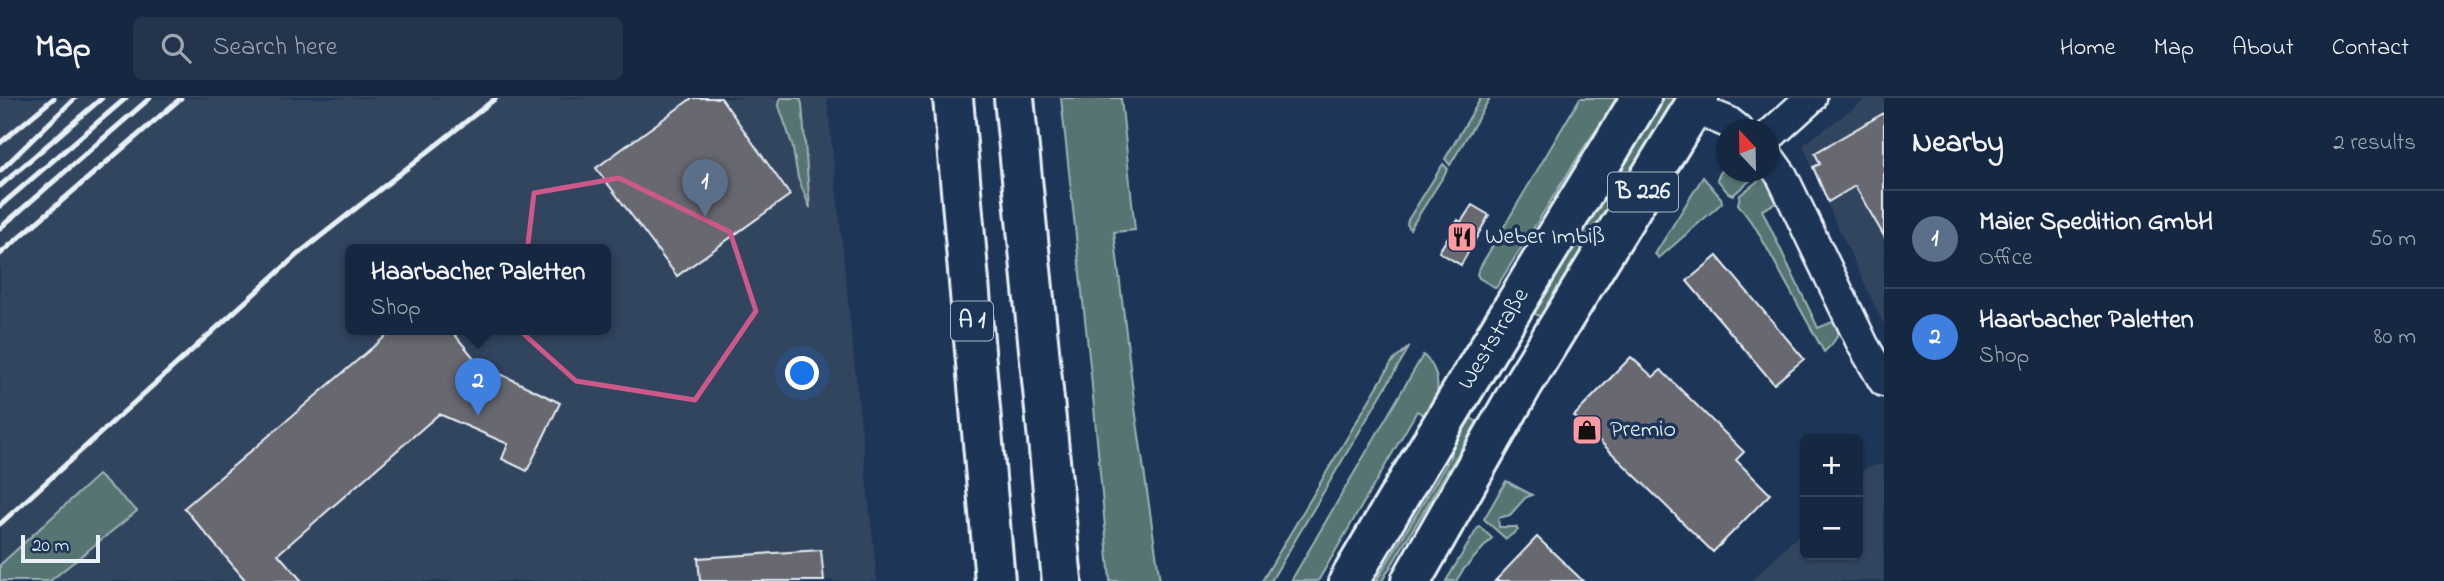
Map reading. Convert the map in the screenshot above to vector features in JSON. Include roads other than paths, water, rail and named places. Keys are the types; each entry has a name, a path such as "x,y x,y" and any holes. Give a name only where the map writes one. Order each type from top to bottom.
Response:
{"main road":[{"name":"A 1","path":"953,98 995,581"},
{"path":"1014,98 1062,581"},
{"name":"Weststraße","path":"1349,581 1439,428 1641,98"},
{"name":"Weststraße","path":"1411,581 1523,384 1696,103"}],"street":[{"path":"1779,127 1811,98"},
{"path":"1696,103 1723,119"},
{"path":"1779,172 1863,345 1884,381"}],"railway":[{"path":"0,143 54,98"},
{"path":"0,171 75,98"},
{"path":"0,186 102,98"},
{"path":"0,206 126,98"},
{"path":"0,228 150,98"},
{"path":"0,254 181,98"},
{"path":"0,524 298,254 496,98"}],"place":[{"name":"Maier Spedition GmbH","path":"705,217"},
{"name":"Weber Imbiß","path":"1462,237"},
{"name":"Haarbacher Paletten","path":"478,416"},
{"name":"Premio","path":"1587,430"}]}
